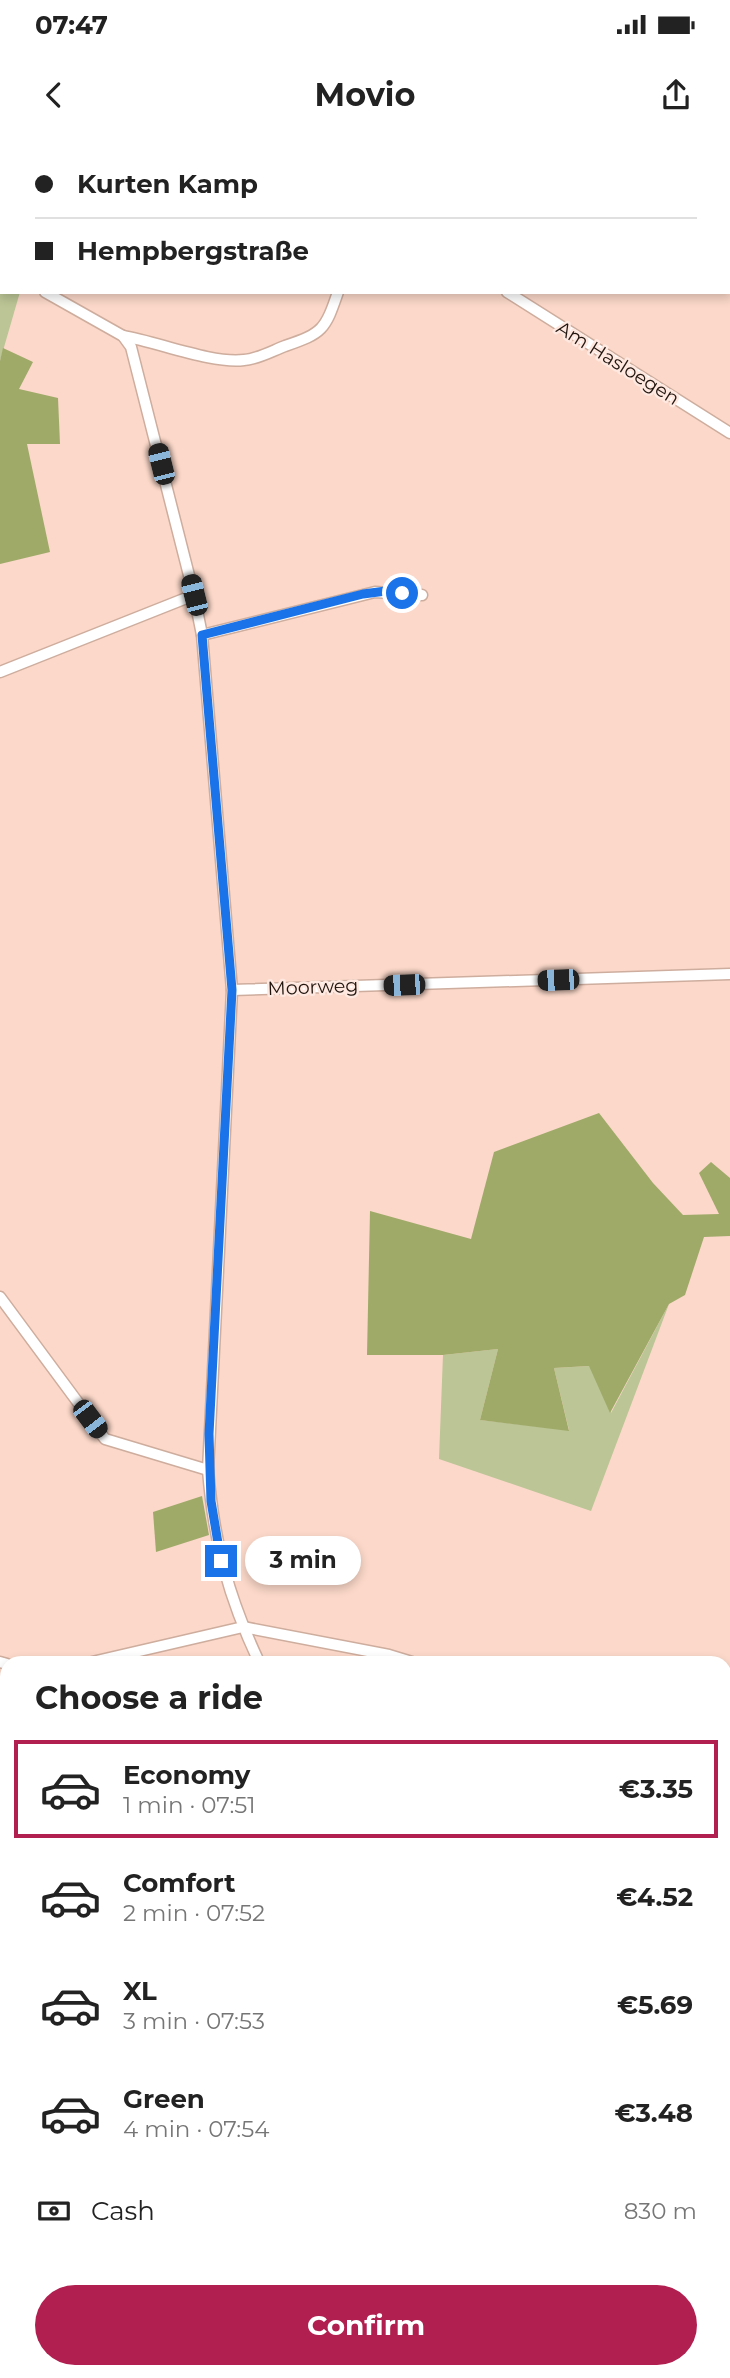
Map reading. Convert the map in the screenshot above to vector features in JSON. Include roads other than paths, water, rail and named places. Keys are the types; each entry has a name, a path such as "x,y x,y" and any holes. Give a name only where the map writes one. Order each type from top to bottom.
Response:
{"street":[{"path":"48,294 123,337 225,360 247,360 310,337 321,330 337,294"},
{"name":"Am Hasloegen","path":"510,294 730,433"},
{"path":"123,337 131,347 202,635 232,990 208,1470 216,1540 243,1627 256,1656"},
{"path":"202,635 363,594 386,591 422,594"},
{"path":"0,672 194,595"},
{"name":"Moorweg","path":"232,990 730,974"},
{"path":"0,1297 105,1439 208,1470"},
{"path":"118,1656 243,1627 394,1656"}]}
